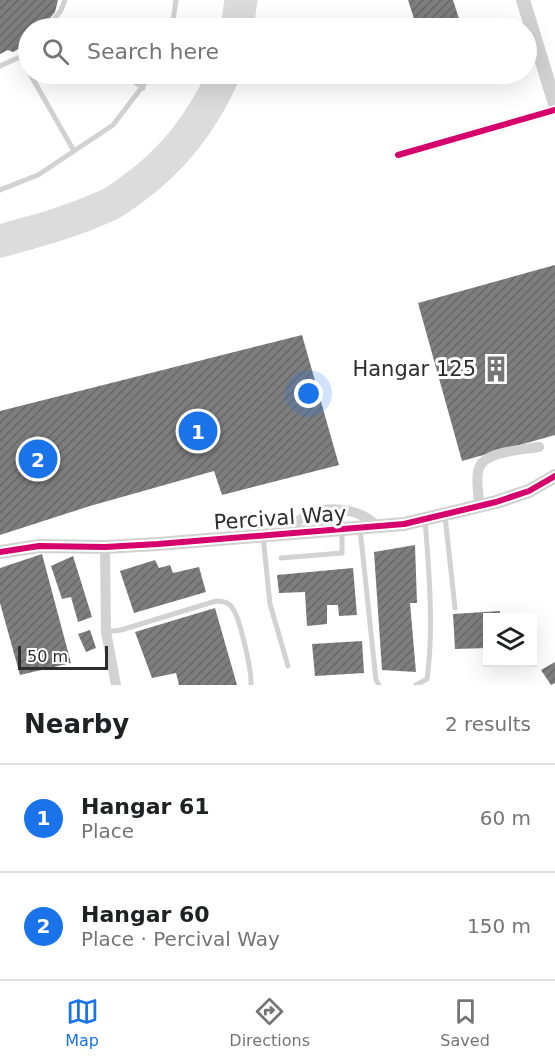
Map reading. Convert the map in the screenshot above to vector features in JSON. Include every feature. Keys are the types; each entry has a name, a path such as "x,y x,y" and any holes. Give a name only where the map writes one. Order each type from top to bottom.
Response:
{"street":[{"path":"523,0 529,18"},
{"path":"537,46 555,104"},
{"path":"398,155 555,110"},
{"path":"479,505 479,466 490,456 539,447"},
{"name":"Percival Way","path":"0,552 39,546 105,547 404,525 529,491 555,476"},
{"path":"290,534 292,525 312,513 332,509 356,513 372,521 378,527"},
{"path":"105,547 106,632 116,685"}],"lane":[{"path":"55,18 65,0"},
{"path":"173,18 176,0"},
{"path":"0,66 18,58"},
{"path":"36,84 74,151"},
{"path":"137,84 143,88"},
{"path":"0,190 38,174 113,125 146,84"},
{"path":"445,514 455,608"},
{"path":"416,685 427,679 429,670 425,519"},
{"path":"360,529 376,680 379,685"},
{"path":"281,558 342,553 342,531"},
{"path":"263,536 270,604 288,666"},
{"path":"106,632 121,630 216,601 223,601 234,610 250,669 251,685"}],"building":[{"path":"0,0 58,0 55,12 50,18 18,18 18,49 13,52 8,50 0,54"},
{"path":"408,0 453,0 459,18 414,18"},
{"name":"Hangar 125","path":"555,265 555,435 462,461 418,303"},
{"path":"302,335 339,465 222,495 214,471 90,506 0,535 0,411"},
{"path":"415,545 417,603 410,603 416,672 382,670 374,552"},
{"path":"42,554 71,663 20,675 0,603 0,568"},
{"path":"73,556 92,617 78,622 71,597 62,599 51,566"},
{"path":"155,560 159,568 170,565 173,573 199,567 206,592 134,613 120,571"},
{"path":"353,568 357,615 339,616 338,605 327,605 327,624 307,626 305,592 279,593 277,575"},
{"path":"215,608 237,685 179,685 176,673 152,678 135,632"},
{"path":"500,611 500,613 483,613 483,648 455,649 453,614"},
{"path":"90,630 96,648 86,652 78,634"},
{"path":"362,641 364,673 315,676 312,644"},
{"path":"555,662 555,683 551,685 541,670"}],"taxiway":[{"path":"238,18 241,0"},
{"path":"0,241 82,216 120,198 174,153 207,108 219,84"}],"cycle path":[{"path":"398,155 555,110"},
{"path":"0,552 39,546 105,547 158,544 404,524 496,502 529,491 555,476"}],"place":[{"name":"Hangar 125","path":"496,369"},
{"name":"Hangar 61","path":"198,431"},
{"name":"Hangar 60","path":"38,459"}]}
